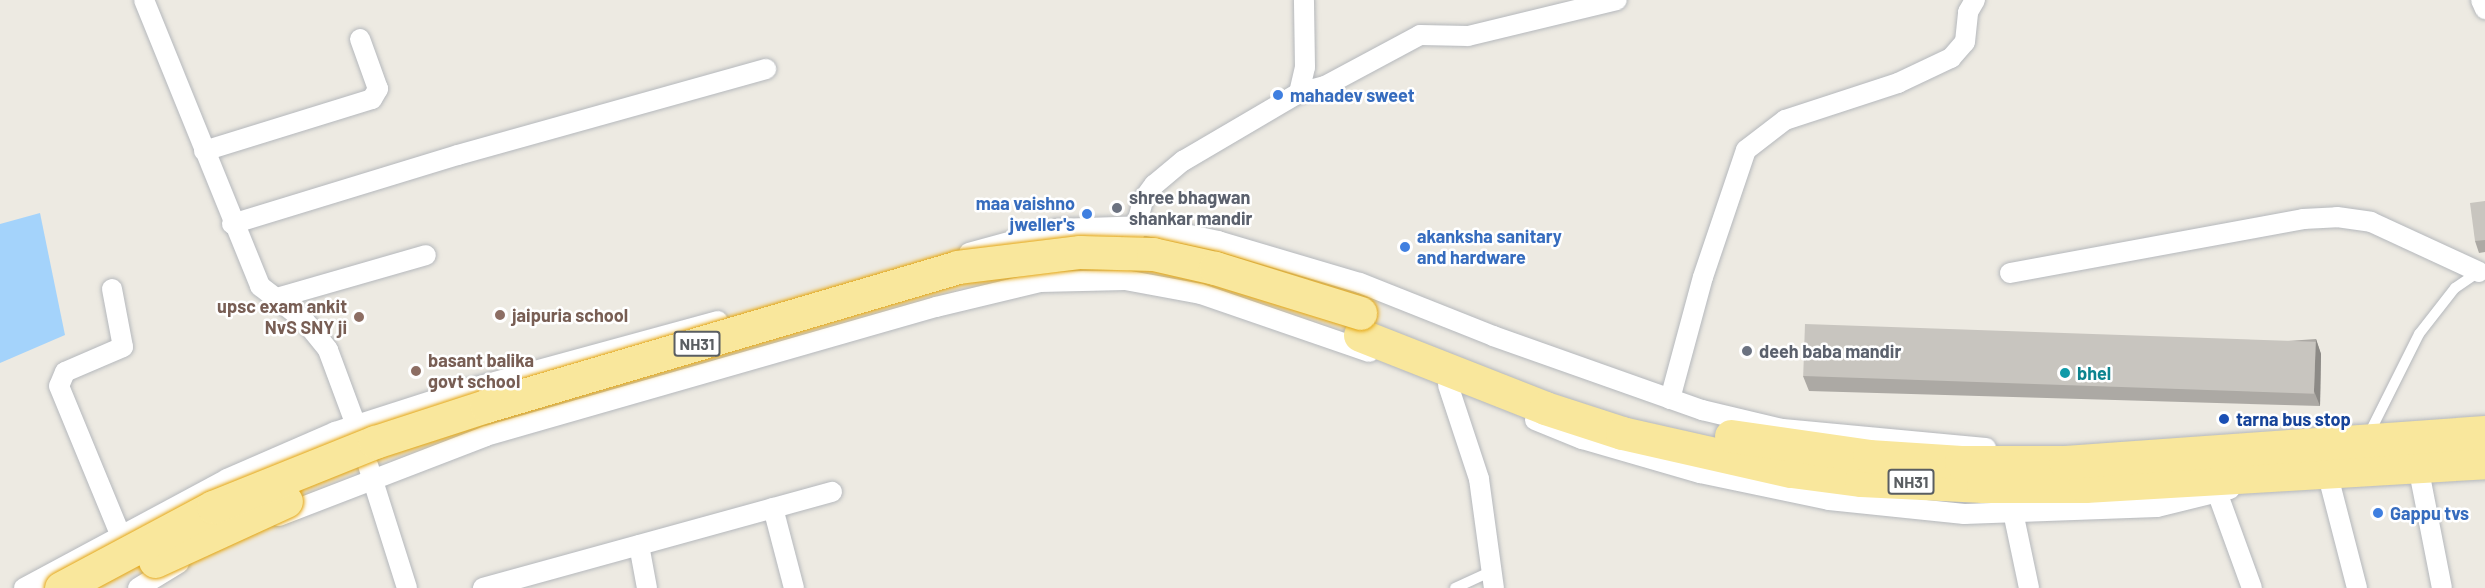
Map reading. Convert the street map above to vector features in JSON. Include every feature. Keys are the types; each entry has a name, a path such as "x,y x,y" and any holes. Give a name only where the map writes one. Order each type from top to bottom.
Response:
{"highway":[{"name":"NH31","path":"61,588 213,507 375,442 486,406 957,267 1080,252 1153,254 1215,268 1360,324 1545,408 1622,433 1791,471 1861,480 1983,486 2085,486 2291,460 2366,440 2485,432"},
{"name":"NH31","path":"103,588 221,530 387,460 501,422 947,291 1008,276 1139,273 1360,324"},
{"name":"NH31","path":"2291,460 2327,472 2485,462"}],"street":[{"path":"144,0 232,224 260,286 273,299 304,320 328,350 357,425 407,588"},
{"path":"1299,93 1305,67 1304,0"},
{"path":"1125,279 1136,226 1146,193 1183,161 1299,93 1325,86 1420,35 1468,36 1617,0"},
{"path":"1670,399 1688,329 1741,163 1754,141 1785,120 1898,83 1951,58 1965,42 1968,12 1975,0"},
{"path":"2481,0 2485,9"},
{"path":"204,151 372,99 378,88 360,39"},
{"path":"232,224 458,155 766,69"},
{"path":"2010,273 2303,219 2337,217 2371,222 2482,271"},
{"path":"24,588 120,534 227,479 357,425 469,389 1057,229 1136,226 1218,241 1360,283 1493,336 1670,399 1782,429 2011,451 2199,441 2291,460"},
{"path":"273,299 426,255"},
{"path":"138,588 178,564 293,509 372,477 486,436 936,307 1040,282 1125,279 1201,294 1317,331 1582,439 1700,473 1829,500 1964,514 2157,507 2217,492 2291,460"},
{"path":"112,289 123,347 64,372 59,386 120,534"},
{"path":"1448,386 1479,479 1493,580"},
{"path":"2418,466 2442,588"},
{"path":"2327,472 2356,588"},
{"path":"483,588 832,492"},
{"path":"2217,492 2252,588"},
{"path":"773,508 794,588"},
{"path":"2013,512 2029,588"},
{"path":"639,545 646,588"}],"lane":[{"path":"2366,440 2419,334 2455,288 2482,271"},
{"path":"1455,588 1493,580"}],"water":[{"path":"40,213 65,335 0,363 0,224"}],"building":[{"path":"2485,201 2485,240 2475,241 2470,203"},
{"name":"bhel","path":"1805,324 2316,342 2314,394 1803,376"}],"place":[{"name":"mahadev sweet","path":"1278,95"},
{"name":"shree bhagwan shankar mandir","path":"1117,208"},
{"name":"maa vaishno jweller's","path":"1087,214"},
{"name":"akanksha sanitary and hardware","path":"1405,247"},
{"name":"jaipuria school","path":"500,315"},
{"name":"upsc exam ankit NvS SNY ji","path":"359,317"},
{"name":"deeh baba mandir","path":"1747,351"},
{"name":"basant balika govt school","path":"416,371"},
{"name":"bhel","path":"2065,373"},
{"name":"tarna bus stop","path":"2224,419"},
{"name":"Gappu tvs","path":"2378,513"}]}
